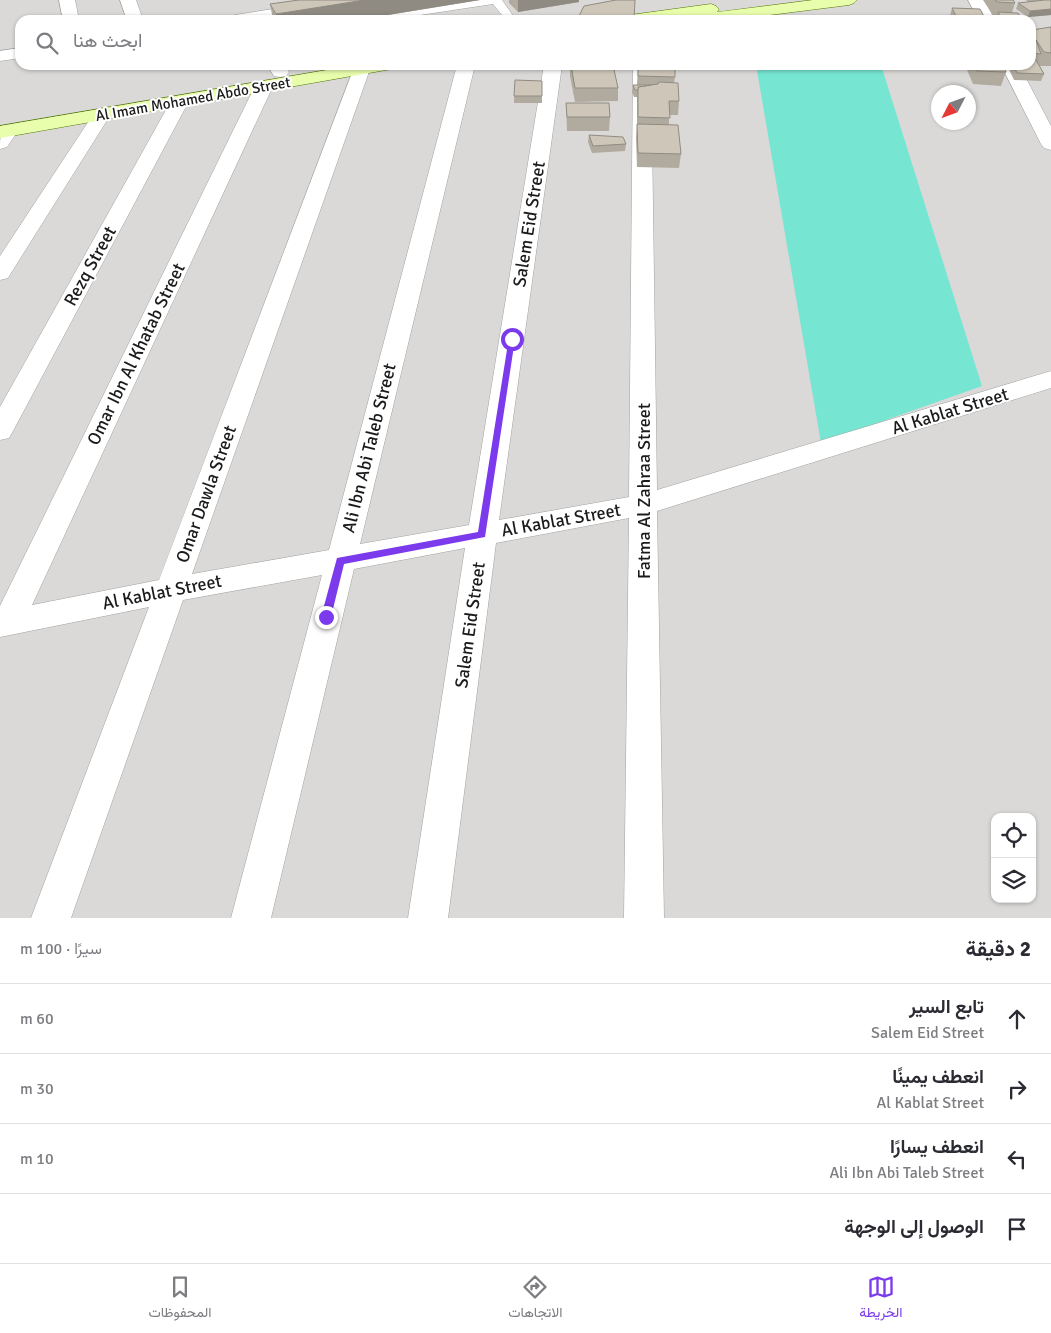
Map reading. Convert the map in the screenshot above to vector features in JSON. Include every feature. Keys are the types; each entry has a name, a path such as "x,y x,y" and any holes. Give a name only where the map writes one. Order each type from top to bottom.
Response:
{"main road":[{"path":"668,15 784,0"},
{"path":"732,15 849,0"},
{"name":"Al Imam Mohamed Abdo Street","path":"2,132 295,70"},
{"name":"Al Imam Mohamed Abdo Street","path":"2,132 180,101 273,74 330,70"}],"street":[{"path":"67,0 71,15"},
{"path":"128,0 133,15"},
{"path":"976,0 984,15"},
{"path":"252,15 347,1"},
{"path":"0,56 15,54"},
{"name":"Omar Dawla Street","path":"51,918 171,590 372,70"},
{"name":"Ali Ibn Abi Taleb Street","path":"251,918 465,70"},
{"name":"Salem Eid Street","path":"428,918 482,535 552,70"},
{"name":"Fatma Al Zahraa Street","path":"642,70 644,918"},
{"path":"1013,70 1051,144"},
{"name":"Omar Ibn Al Khatab Street","path":"4,623 273,74"},
{"name":"Rezq Street","path":"0,431 180,101"},
{"path":"0,273 102,114"},
{"name":"Al Kablat Street","path":"4,623 171,590 644,505 1051,379"}],"lane":[{"path":"400,15 496,0 507,15"}],"shaded area":[{"path":"0,0 1051,0 1051,918 0,918"},
{"path":"757,70 883,70 982,386 821,443"}],"building":[{"path":"299,0 365,0 276,14 270,4"},
{"path":"616,0 635,0 634,15 580,15 584,6"},
{"path":"995,0 1013,0 1015,3 997,2"},
{"path":"1051,0 1051,9 1030,11 1018,3"},
{"path":"952,8 980,9 983,15 956,15"},
{"path":"998,12 1018,13 1019,15 1000,15"},
{"path":"1051,27 1051,53 1044,52 1036,40 1036,29"},
{"path":"1036,40 1041,54 1036,54"},
{"path":"1036,60 1044,74 1017,73 1016,70 1036,70"},
{"path":"572,70 614,70 618,88 575,88"},
{"path":"638,70 675,70 675,77 638,76"},
{"path":"1005,70 1006,72 977,71"},
{"path":"515,80 542,81 542,96 514,96"},
{"path":"659,82 678,83 679,101 669,101 670,118 638,117 638,87 658,84"},
{"path":"633,85 651,85 638,87 638,90 635,90"},
{"path":"566,103 609,103 610,117 567,117"},
{"path":"637,124 678,125 681,154 638,153"},
{"path":"589,135 623,137 626,144 593,146"}],"route":[{"path":"326,617 340,561 482,535 512,339"}]}
